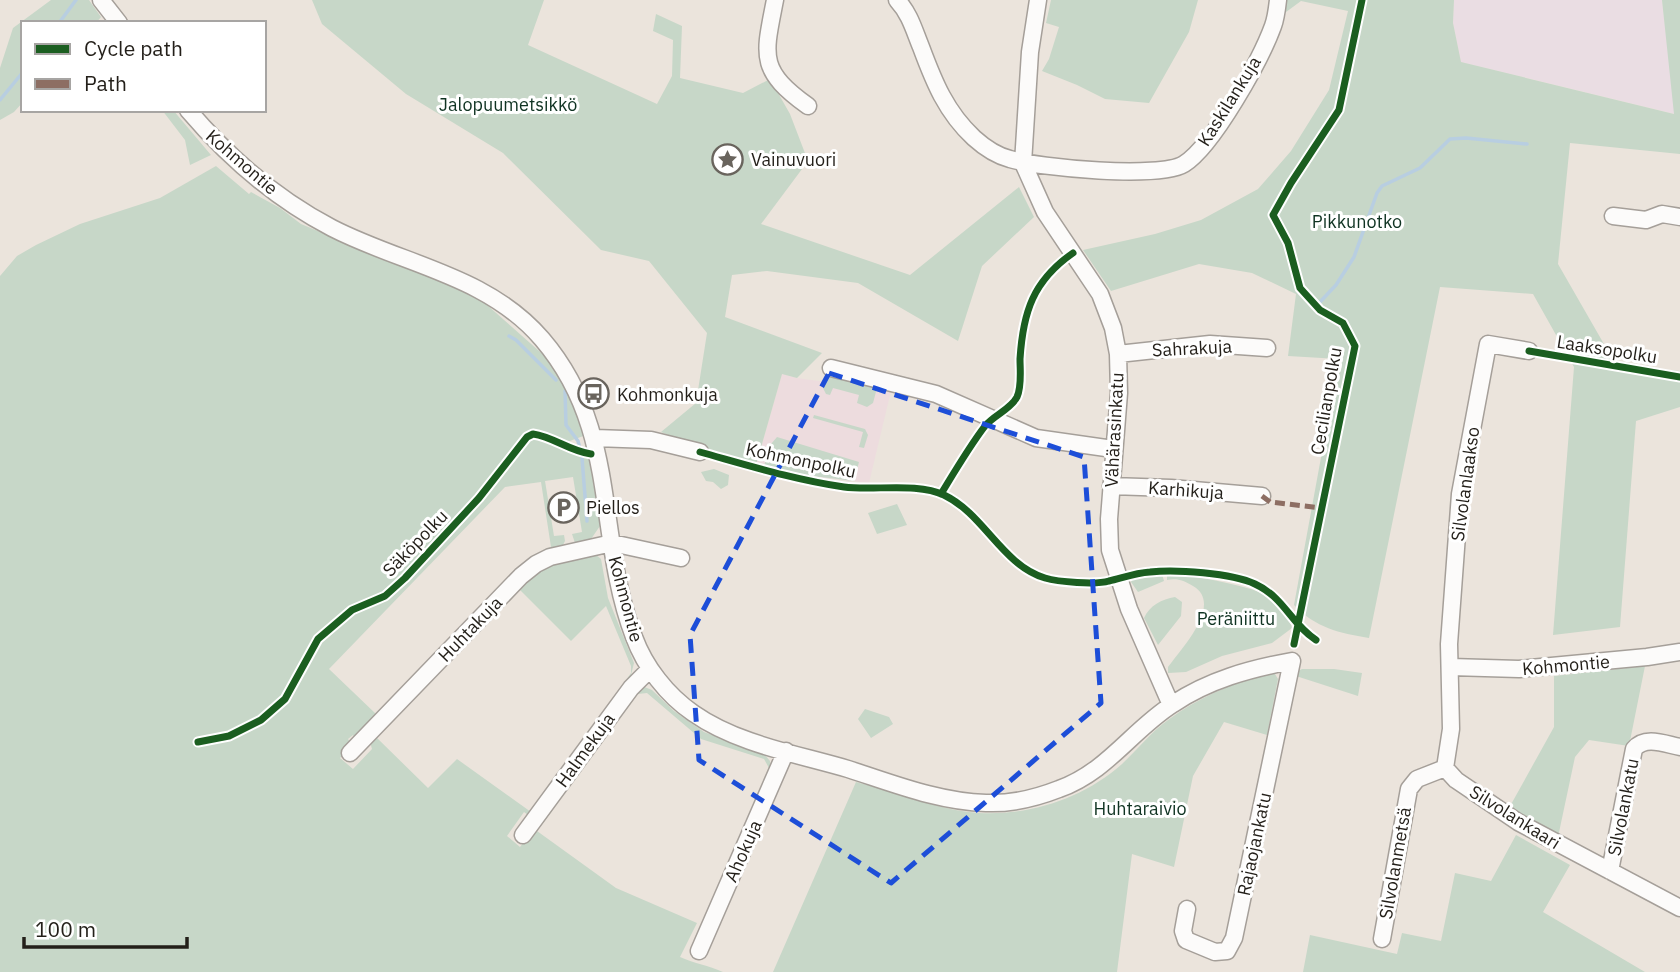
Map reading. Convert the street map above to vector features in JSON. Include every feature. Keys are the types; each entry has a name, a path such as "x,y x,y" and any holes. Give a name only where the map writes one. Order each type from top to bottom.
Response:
{"street":[{"path":"101,0 117,21"},
{"path":"775,0 766,49 770,66 786,90 808,106"},
{"name":"Kaskilankuja","path":"897,0 909,16 936,88 951,113 976,139 993,151 1023,163 1127,172 1162,170 1184,164 1208,141 1247,78 1275,23 1278,0"},
{"name":"Vähärasinkatu","path":"1038,0 1030,52 1023,163 1045,212 1100,294 1113,328 1118,354 1119,393 1111,486 1109,538 1112,562 1171,705"},
{"name":"Kohmontie","path":"190,112 251,175 300,209 342,233 468,283 513,311 542,340 565,370 580,397 595,438 619,583 641,655 681,704 702,719 732,734 956,800 1007,802 1073,784 1108,761 1171,705 1228,676 1292,661"},
{"path":"1613,216 1646,220 1662,215 1680,217"},
{"name":"Sahrakuja","path":"1118,354 1210,344 1267,348"},
{"name":"Silvolanlaakso","path":"1451,667 1449,644 1460,494 1489,344 1529,351"},
{"path":"831,369 936,394 1036,438 1114,449"},
{"path":"595,438 651,440 700,452"},
{"name":"Karhikuja","path":"1111,486 1262,496"},
{"path":"612,543 681,558"},
{"name":"Huhtakuja","path":"350,753 528,569 559,554 612,543"},
{"name":"Kohmontie","path":"1451,667 1519,669 1680,652"},
{"name":"Rajaojankatu","path":"1187,909 1183,930 1186,940 1215,952 1227,951 1234,938 1292,661"},
{"path":"1445,768 1451,729 1451,667"},
{"name":"Halmekuja","path":"523,835 631,688 650,668"},
{"name":"Silvolankatu","path":"1610,871 1634,749 1645,741 1680,747"},
{"name":"Ahokuja","path":"699,951 786,751"},
{"name":"Silvolankaari","path":"1445,768 1456,780 1518,822 1680,908"},
{"name":"Silvolanmetsä","path":"1382,939 1409,789 1417,779 1445,768"}],"highlighted area":[{"path":"829,373 1084,457 1101,703 891,883 699,760 690,635"}],"shaded area":[{"path":"1454,0 1662,0 1675,114 1461,62 1453,23"},
{"path":"782,374 891,391 869,483 756,465"}],"green space":[{"path":"51,0 89,0 101,17 98,21 22,21"},
{"name":"Jalopuumetsikkö","path":"312,0 544,0 528,45 657,104 672,76 673,40 653,31 656,14 682,26 680,78 743,93 770,79 790,114 808,161 761,224 910,275 1019,187 1034,217 982,266 958,341 858,283 767,271 732,275 725,317 822,353 797,378 782,374 756,465 703,449 661,432 696,403 707,333 649,261 601,250 503,153 406,94 322,24"},
{"path":"1051,0 1198,0 1189,32 1149,103 1105,99 1042,71 1049,59 1059,27 1046,23"},
{"name":"Pikkunotko","path":"1284,0 1454,0 1453,23 1461,62 1674,114 1662,0 1680,0 1680,154 1570,143 1558,264 1616,365 1680,371 1680,407 1636,421 1620,627 1553,635 1574,367 1533,294 1440,287 1369,638 1319,624 1294,605 1339,359 1288,356 1296,294 1252,273 1199,264 1111,291 1083,250 1155,234 1201,220 1258,189 1291,151 1329,90 1348,11 1301,1 1282,15"},
{"path":"21,22 21,104 0,120 0,68 13,28"},
{"path":"164,112 175,112 211,155 190,165 185,140"},
{"path":"216,166 249,194 251,192 280,208 301,224 478,297 547,358 561,377 586,435 559,445 575,454 589,456 600,526 591,539 593,541 575,543 572,534 582,532 573,477 545,481 554,536 564,535 565,541 562,547 547,553 545,549 551,547 541,482 505,487 329,669 376,714 396,693 398,697 354,737 353,735 348,739 352,745 340,758 353,769 372,749 370,742 396,716 376,737 428,788 457,759 531,812 528,815 524,812 507,836 520,847 549,809 552,811 537,831 616,888 697,923 680,957 723,972 0,972 0,276 17,256 36,245 80,224 160,198"},
{"path":"827,377 875,383 877,388 873,403 867,407 857,403 859,395 833,388 830,395 826,394 823,388"},
{"path":"814,415 865,429 868,435 864,448 859,447 863,432 813,418"},
{"path":"777,437 859,462 854,481 804,475 764,466 771,444"},
{"path":"714,469 729,475 728,485 721,489 713,482 706,481 701,472"},
{"path":"897,504 907,525 877,534 868,513"},
{"path":"595,554 601,559 608,598 634,663 631,675 634,677 627,686 624,683 631,673 631,666 606,606 571,641 517,587 550,562"},
{"path":"1162,574 1164,581 1138,592 1131,582 1133,578"},
{"name":"Peräniittu","path":"1167,574 1213,580 1259,592 1279,607 1292,628 1272,643 1222,656 1186,672 1168,673 1168,667 1197,626 1204,604 1201,594 1193,586 1181,580 1167,580"},
{"path":"1175,597 1182,602 1181,616 1158,645 1144,618 1156,604"},
{"path":"1645,666 1629,746 1589,740 1575,757 1558,837 1509,808 1554,727 1554,676"},
{"path":"1302,669 1334,669 1362,673 1358,696 1296,676"},
{"name":"Huhtaraivio","path":"1268,674 1275,674 1278,679 1267,735 1224,722 1193,776 1174,867 1132,854 1117,972 773,972 856,782 932,805 963,811 998,813 1037,808 1074,795 1107,776 1162,725 1203,698"},
{"path":"642,686 652,690 674,711 704,732 764,754 770,761 772,777 766,776 769,768 764,759 701,739 647,693 638,694 631,702 628,700"},
{"path":"865,709 889,717 893,724 871,738 858,719"},
{"path":"1516,835 1570,865 1543,912 1645,972 1303,972 1310,935 1397,954 1402,933 1441,941 1455,873 1491,881"}],"waterway":[{"path":"60,21 76,0"},
{"path":"0,100 21,74"},
{"name":"Pikkunotko","path":"1319,303 1336,285 1354,257 1382,186 1420,168 1450,139 1527,144"},
{"path":"509,336 556,380"},
{"path":"565,391 566,425 578,441 580,449"},
{"path":"582,458 587,521"}],"marked path":[{"path":"1262,496 1270,502 1322,508"}],"cycle path":[{"name":"Cecilianpolku","path":"1294,644 1355,346 1343,323 1320,310 1300,288 1288,243 1273,215 1339,110 1362,0"},
{"path":"941,494 985,426 1017,397 1021,342 1033,299 1048,275 1073,253"},
{"name":"Laaksopolku","path":"1529,351 1680,377"},
{"name":"Säköpolku","path":"198,742 229,736 261,720 285,699 318,639 352,610 385,596 405,578 479,498 527,437 533,434 541,436 591,454"},
{"name":"Kohmonpolku","path":"700,452 826,484 856,488 921,489 944,495 971,514 1017,562 1045,578 1095,583 1134,574 1174,571 1245,580 1274,596 1316,640"}],"place":[{"name":"Vainuvuori","path":"728,159"},
{"name":"Kohmonkuja","path":"594,394"},
{"name":"Piellos","path":"563,507"}]}
